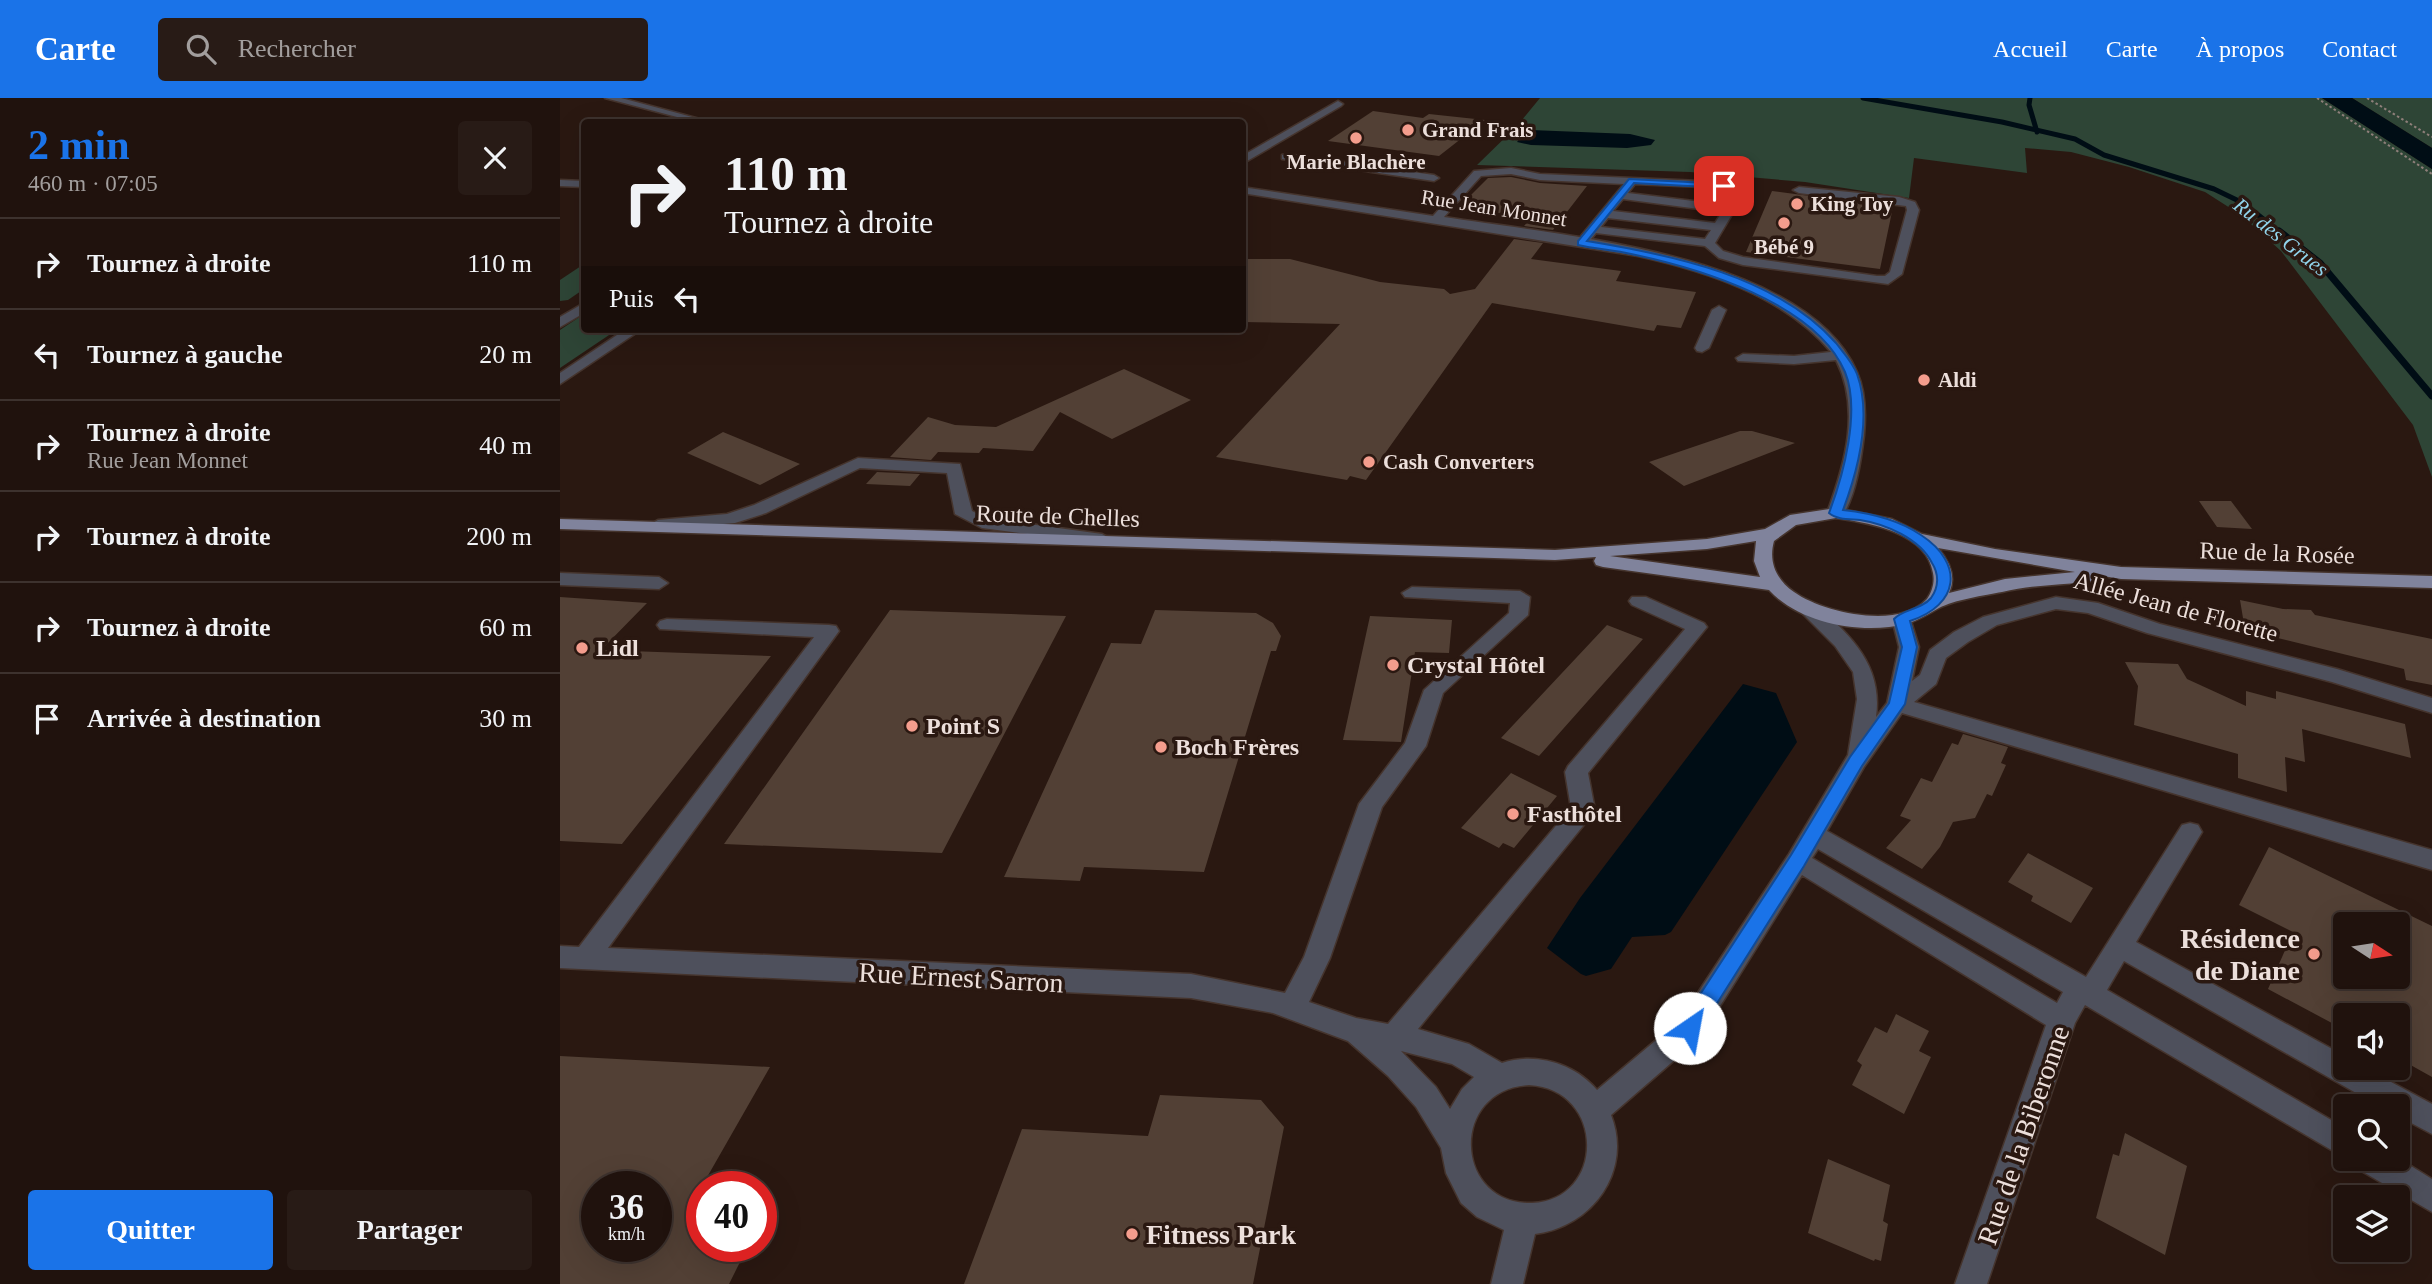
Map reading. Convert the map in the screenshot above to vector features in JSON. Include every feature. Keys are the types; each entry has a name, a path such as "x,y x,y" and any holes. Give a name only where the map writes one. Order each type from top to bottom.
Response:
{"main road":[{"path":"1836,513 1865,517 1892,525 1917,538 1934,553 1944,570 1944,588 1934,603 1902,619 1855,621 1808,608 1774,585 1765,572 1761,558 1762,546 1769,534 1781,525 1797,519 1836,513"},
{"name":"Route de Chelles","path":"560,524 1555,555"},
{"path":"1555,555 1707,544 1769,534"},
{"name":"Rue de la Rosée","path":"1917,538 1995,554 2121,573 2432,582"},
{"path":"1555,555 1774,585"},
{"name":"Rue de la Rosée","path":"1934,603 2005,585 2121,573"}],"street":[{"path":"610,98 694,119"},
{"path":"1246,159 1338,104"},
{"path":"1257,138 1296,143"},
{"path":"1286,157 1433,178"},
{"path":"1436,219 1478,173 1511,171 1540,177 1741,189 1709,243"},
{"path":"1581,243 1632,181"},
{"path":"560,184 581,184"},
{"path":"1709,243 1712,250 1723,256 1743,261 1877,279 1888,279 1896,274 1913,210 1911,204 1899,200 1798,190"},
{"name":"Rue Jean Monnet","path":"1246,191 1436,219 1669,260 1734,281 1792,311 1819,331 1852,374 1858,423 1847,482 1836,513"},
{"path":"1620,195 1729,209"},
{"path":"1605,214 1718,228"},
{"path":"1592,229 1709,243"},
{"path":"560,310 581,308"},
{"path":"560,323 581,309"},
{"path":"1702,348 1718,310"},
{"path":"560,380 629,333"},
{"path":"1743,359 1794,360 1840,355"},
{"path":"645,526 729,519 760,509 858,463 954,468 964,514 982,523 1131,543"},
{"path":"560,579 659,583"},
{"path":"1292,1008 1317,958 1371,804 1415,746 1434,690 1518,615 1520,597 1412,593"},
{"path":"1394,1037 1584,810 1576,772 1697,627 1639,601"},
{"name":"Allée Jean de Florette","path":"1897,704 1929,679 1937,655 1961,637 1990,621 2056,603 2091,607 2154,629 2337,676 2432,706"},
{"path":"1808,608 1835,632 1866,680 1866,712 1856,761"},
{"path":"1594,1111 1690,1028 1798,861 1856,761 1897,704 1909,647 1902,619"},
{"path":"573,958 828,631 667,625"},
{"path":"1897,704 2432,860"},
{"name":"Rue de la Biberonne","path":"1971,1284 2062,1020 2121,946 2190,832"},
{"path":"1814,835 2333,1137"},
{"path":"1798,861 2062,1020"},
{"path":"2121,946 2432,1120"},
{"name":"Rue Ernest Sarron","path":"573,958 1191,986 1292,1008 1356,1031 1459,1053 1500,1077"},
{"name":"Rue Ernest Sarron","path":"1356,1031 1398,1067 1426,1097 1454,1142"},
{"path":"1521,1073 1542,1074 1563,1081 1581,1094 1594,1111 1602,1131 1603,1154 1598,1175 1586,1194 1569,1208 1546,1217 1523,1218 1500,1213 1481,1201 1466,1184 1456,1163 1454,1142 1458,1121 1467,1102 1482,1088 1500,1077 1521,1073"},
{"path":"2391,1171 2432,1196"},
{"path":"1507,1284 1523,1218"}],"path":[{"path":"2317,98 2432,174"},
{"path":"2367,98 2432,138"}],"green space":[{"path":"1540,98 2322,98 2432,169 2432,477 2413,425 2281,251 2241,215 2205,192 2129,167 2071,152 2025,148 2027,173 1914,158 1909,198 1805,182 1690,172 1477,165 1517,126"},
{"path":"2352,98 2432,98 2432,148"},
{"path":"581,266 581,291 568,300 560,301 560,280"},
{"path":"581,316 581,333 612,333 560,368 560,330"}],"shaded area":[{"path":"2322,98 2352,98 2432,148 2432,169"},
{"path":"1526,131 1630,134 1655,140 1651,145 1627,148 1531,145 1517,142"},
{"path":"1743,684 1776,693 1797,742 1671,932 1665,935 1632,937 1611,969 1586,976 1581,974 1547,948 1580,898"}],"building":[{"name":"Grand Frais","path":"1373,111 1423,118 1429,114 1485,120 1439,156 1328,141"},
{"path":"1511,177 1540,183 1587,186 1553,230 1524,226 1531,218 1458,208 1488,178"},
{"path":"1772,191 1893,207 1880,269 1746,252"},
{"path":"1514,239 1543,243 1531,259 1621,271 1616,281 1696,292 1681,328 1657,325 1654,331 1492,303 1366,480 1350,476 1347,480 1216,457 1340,324 1246,322 1246,259 1290,259 1380,282 1444,289 1450,294 1475,289"},
{"path":"1124,369 1191,400 1112,439 1060,412 1033,451 983,448 979,453 938,452 931,460 890,457 928,417 955,425 996,427"},
{"path":"1740,431 1752,431 1795,443 1684,486 1649,462"},
{"path":"723,432 800,464 760,485 687,453"},
{"path":"877,472 920,474 910,486 866,484"},
{"path":"2199,501 2231,501 2252,529 2217,527"},
{"path":"560,597 647,603 601,650 771,656 622,844 560,841"},
{"path":"2240,600 2283,609 2311,610 2315,615 2432,639 2432,685 2406,680 2404,669 2245,630"},
{"path":"890,610 1066,616 942,853 724,844"},
{"path":"1155,610 1256,613 1273,623 1281,636 1276,651 1271,651 1204,872 1084,867 1080,881 1004,877 1111,643 1141,644"},
{"path":"1370,616 1452,620 1449,653 1415,652 1401,742 1343,740"},
{"path":"1607,625 1643,639 1539,756 1501,738"},
{"path":"2125,662 2178,664 2187,679 2246,706 2246,691 2276,699 2276,691 2405,724 2411,758 2302,729 2305,762 2285,757 2287,792 2238,778 2238,754 2134,725 2138,686"},
{"path":"1963,734 2008,747 2001,763 2006,765 1992,796 1987,794 1975,818 1953,822 1940,847 1922,869 1886,848 1911,820 1900,816 1921,778 1932,782 1952,743 1958,745"},
{"path":"1511,773 1557,796 1514,848 1503,843 1499,848 1461,828"},
{"name":"Résidence de Diane","path":"2269,847 2403,912 2333,912 2333,989 2410,989 2410,915 2432,926 2432,1077 2410,1065 2410,1003 2333,1003 2333,1024 2268,989 2293,932 2239,905"},
{"path":"2028,853 2093,888 2071,923 2031,901 2033,896 2008,882"},
{"path":"1896,1014 1929,1031 1919,1051 1931,1057 1904,1114 1852,1085 1862,1065 1857,1061 1875,1027 1887,1033"},
{"path":"560,1056 770,1067 711,1171 686,1171 686,1262 740,1262 729,1284 560,1284"},
{"path":"1160,1095 1261,1100 1284,1127 1253,1284 964,1284 1022,1129 1148,1136"},
{"path":"2125,1133 2187,1166 2165,1255 2096,1218 2113,1154 2119,1156"},
{"path":"1828,1159 1890,1185 1883,1221 1888,1224 1881,1261 1874,1261 1808,1233"}],"waterway":[{"path":"1863,98 2036,130"},
{"name":"Ru des Grues","path":"2030,98 2029,105 2036,130"},
{"name":"Ru des Grues","path":"2036,130 2075,139 2104,155 2214,189 2243,203 2281,233"},
{"name":"Ru des Grues","path":"2279,231 2320,263 2432,396"}],"place":[{"name":"Grand Frais","path":"1408,130"},
{"name":"Marie Blachère","path":"1356,138"},
{"name":"King Toy","path":"1797,204"},
{"name":"Bébé 9","path":"1784,223"},
{"name":"Aldi","path":"1924,380"},
{"name":"Cash Converters","path":"1369,462"},
{"name":"Lidl","path":"582,648"},
{"name":"Crystal Hôtel","path":"1393,665"},
{"name":"Point S","path":"912,726"},
{"name":"Boch Frères","path":"1161,747"},
{"name":"Fasthôtel","path":"1513,814"},
{"name":"Résidence de Diane","path":"2314,954"},
{"name":"Fitness Park","path":"1132,1234"}],"route":[{"path":"1690,1028 1798,861 1856,761 1897,704 1909,647 1902,619 1934,603 1944,588 1944,570 1934,553 1917,538 1892,525 1865,517 1836,513 1847,482 1858,423 1852,374 1819,331 1792,311 1734,281 1669,260 1581,243 1632,181 1724,186"}]}
